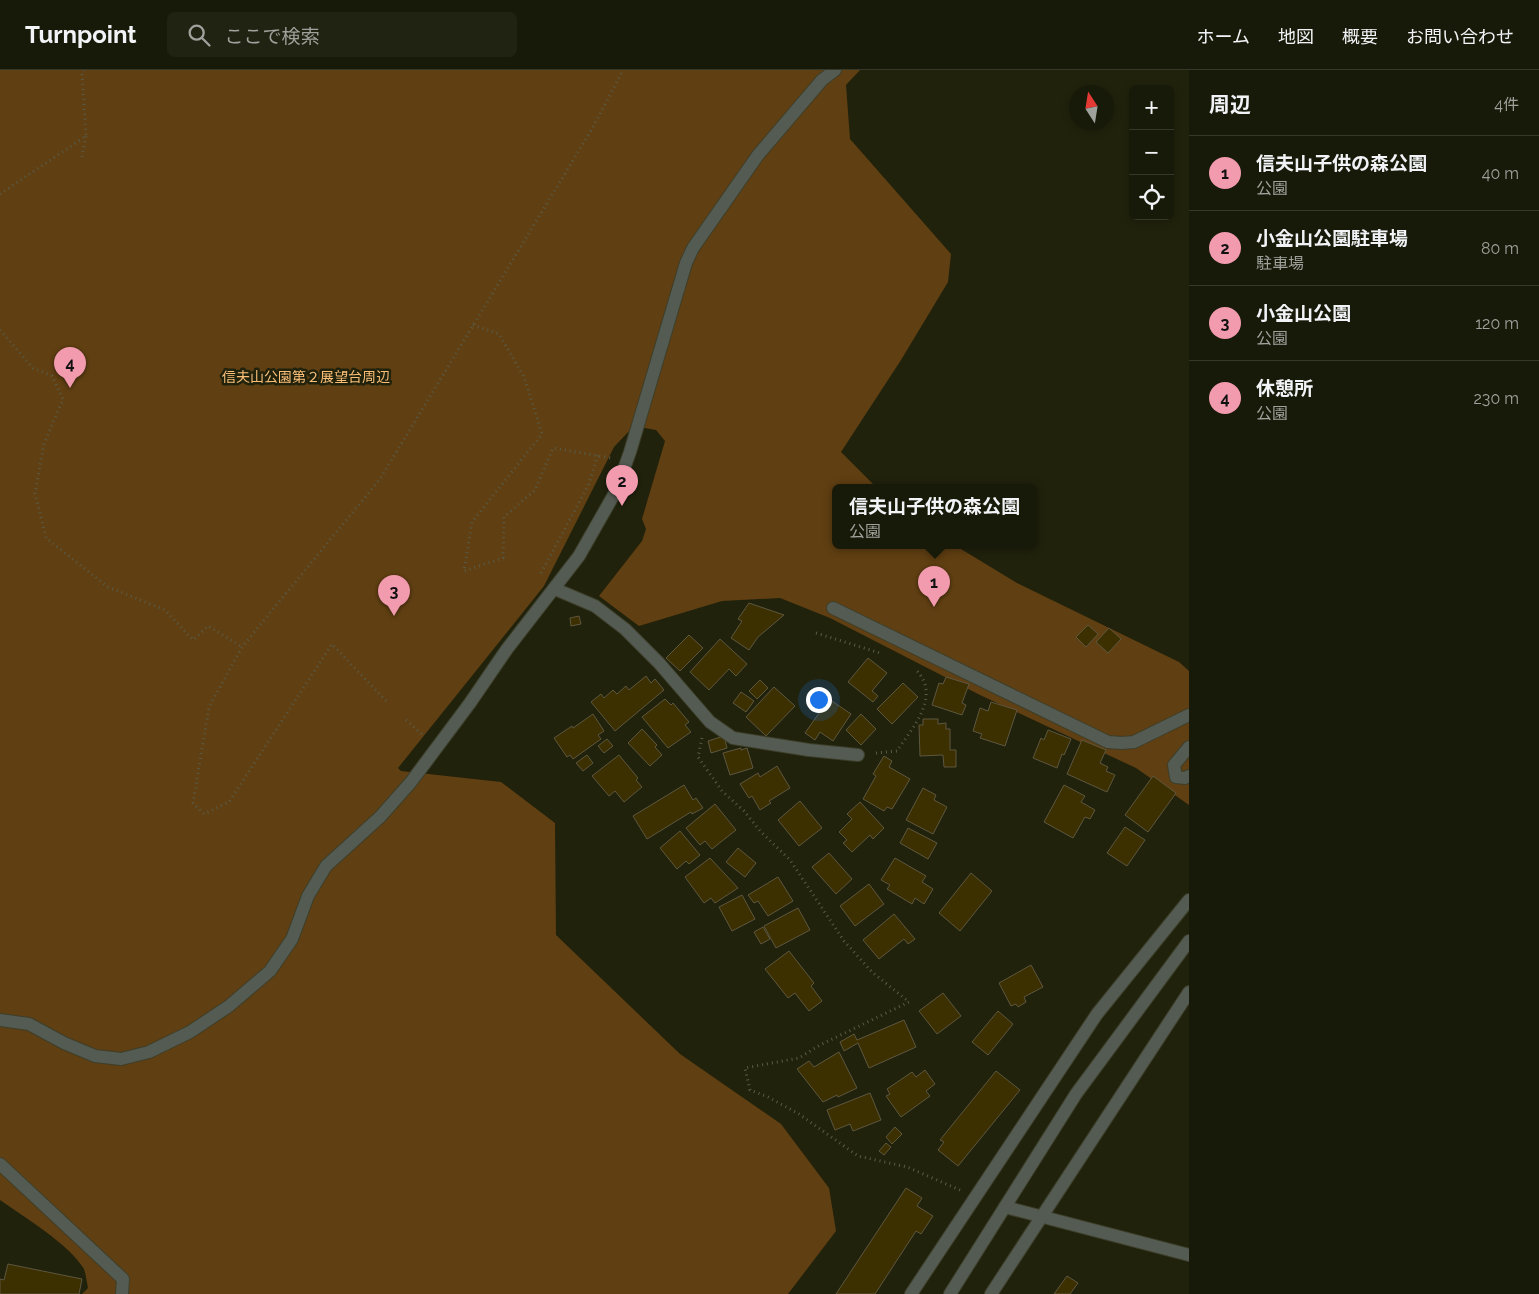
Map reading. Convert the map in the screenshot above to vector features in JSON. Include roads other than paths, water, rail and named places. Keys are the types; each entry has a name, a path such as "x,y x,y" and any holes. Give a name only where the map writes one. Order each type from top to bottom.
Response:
{"street":[{"path":"0,1020 29,1024 64,1043 95,1056 121,1059 150,1052 190,1032 228,1006 270,971 292,939 308,896 326,866 380,817 411,782 507,649 579,556 616,491 686,263 693,248 758,155 822,80 834,70"},
{"path":"555,589 595,606 625,628 659,663 710,722 733,738 809,750 858,754"},
{"path":"833,608 1108,742 1122,744 1134,742 1189,715"},
{"path":"1189,747 1174,765 1176,777 1185,778 1189,776"},
{"path":"911,1294 1097,1014 1189,900"},
{"path":"950,1294 1076,1094 1189,942"},
{"path":"991,1294 1189,993"},
{"path":"0,1164 123,1279 122,1294"},
{"path":"1005,1206 1189,1255"}],"place":[{"name":"休憩所","path":"70,388"},
{"name":"小金山公園駐車場","path":"622,506"},
{"name":"信夫山子供の森公園","path":"934,607"},
{"name":"小金山公園","path":"394,616"}],"park label":[{"name":"信夫山公園第２展望台周辺","path":"306,377"}]}
